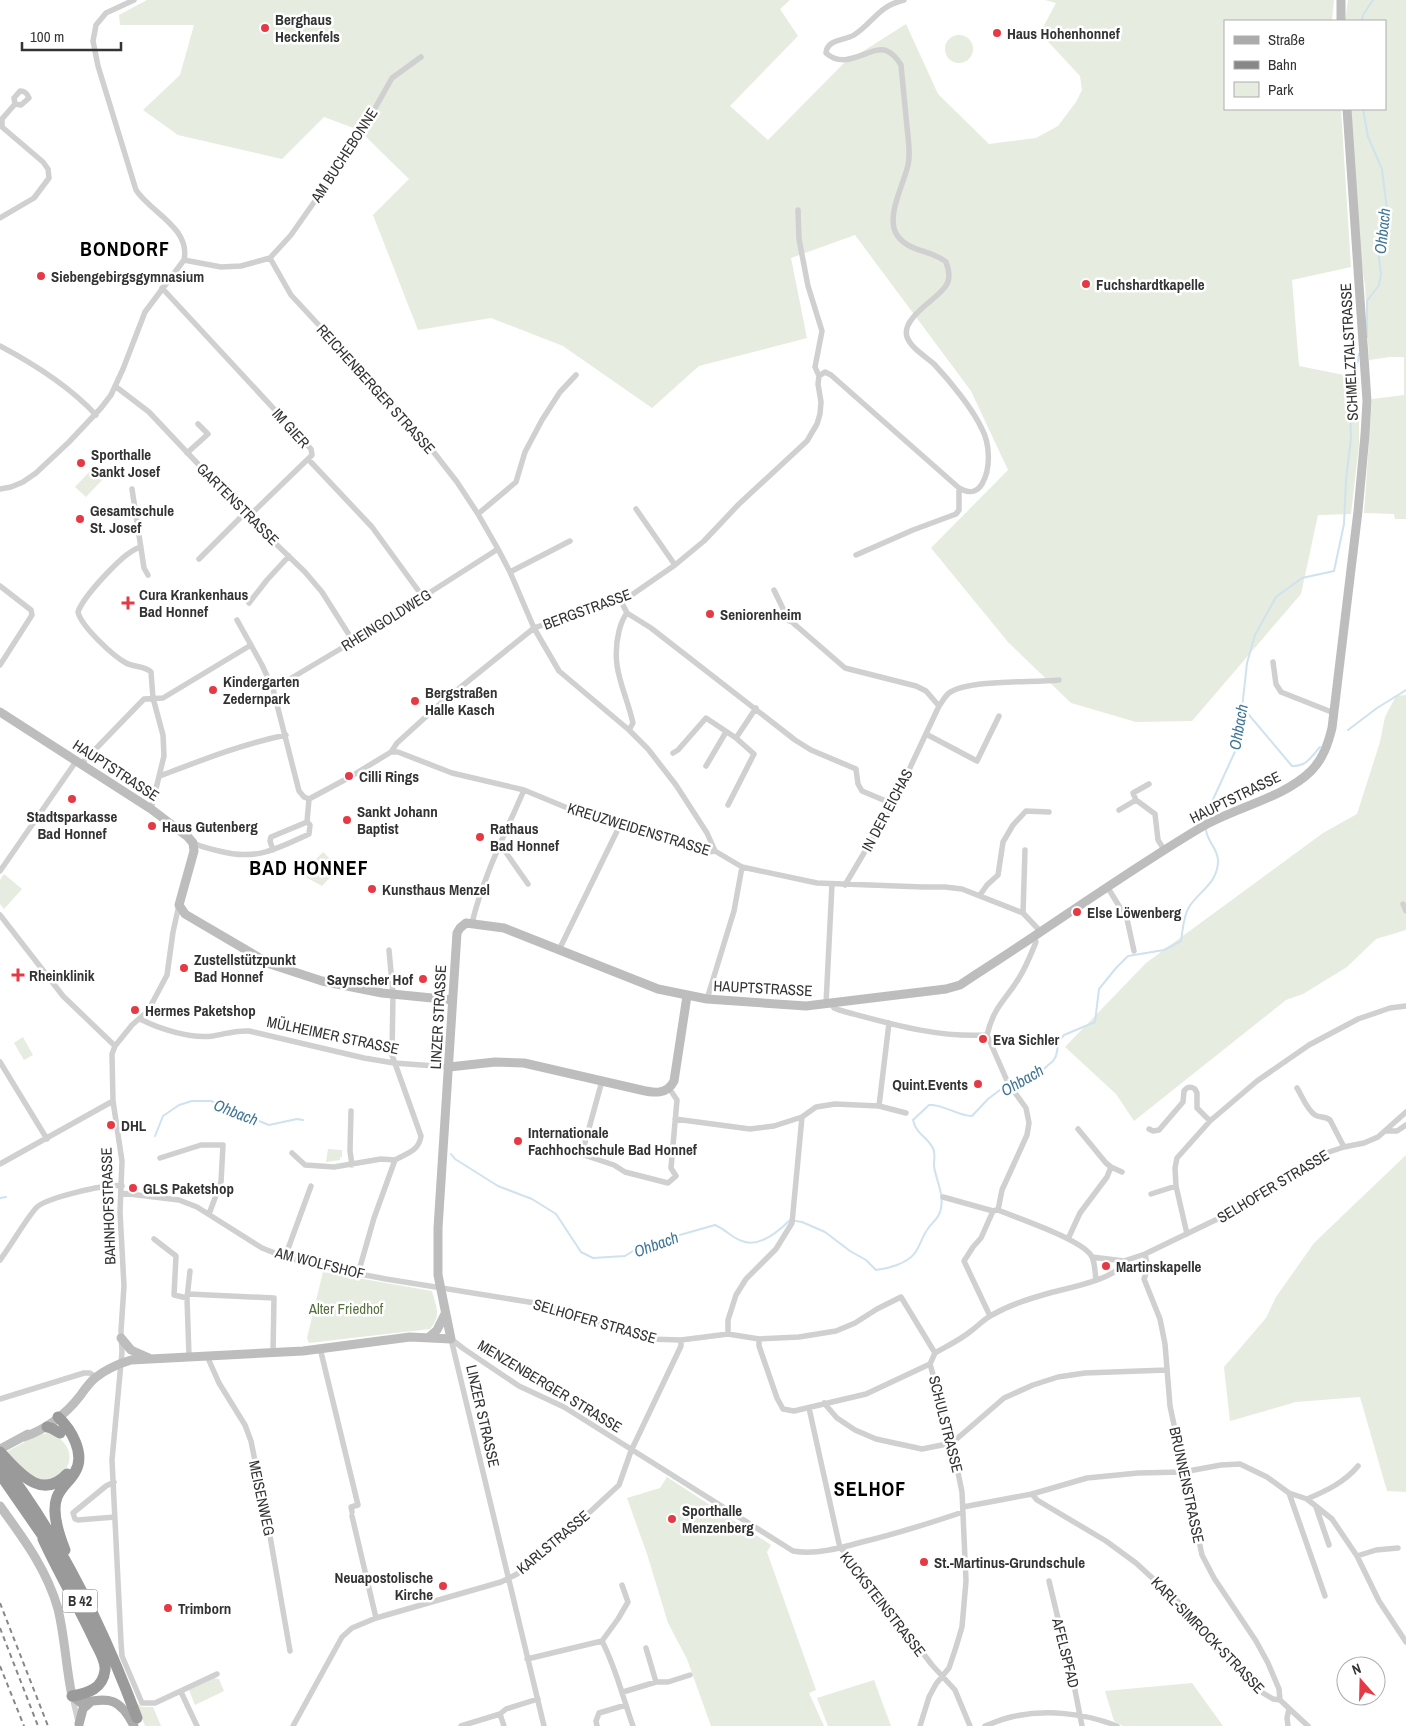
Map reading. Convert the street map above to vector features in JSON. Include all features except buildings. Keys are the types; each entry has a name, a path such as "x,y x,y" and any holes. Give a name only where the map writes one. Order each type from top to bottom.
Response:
{"highway":[{"path":"0,1450 31,1481 45,1485 54,1484 67,1474 72,1464 71,1450 60,1433 57,1424 58,1417"},
{"path":"58,1417 77,1446 79,1454 76,1471 59,1493 55,1507 61,1538 77,1582"},
{"path":"47,1427 60,1433"},
{"name":"B 42","path":"0,1461 47,1529 77,1582 120,1672 137,1723"},
{"name":"B 42","path":"0,1474 50,1546 70,1582 137,1723"},
{"path":"39,1531 85,1619 105,1664 105,1673 97,1688 91,1692 72,1696"}],"main road":[{"path":"1341,0 1342,20"},
{"name":"SCHMELZTALSTRASSE","path":"1293,784 1311,771 1322,758 1329,741 1334,713 1366,435 1365,360 1347,110"},
{"name":"HAUPTSTRASSE","path":"0,712 151,809 188,837 193,843"},
{"name":"HAUPTSTRASSE","path":"472,923 504,928 658,989 707,999 796,1006 829,1004 953,987 1038,934 1201,827 1267,798 1293,784"},
{"path":"193,843 194,851 179,905 181,915 270,964 322,981 393,994 452,1000"},
{"name":"LINZER STRASSE","path":"451,1339 440,1288 437,1262 438,1228 457,933 466,923 472,923"},
{"path":"669,1088 675,1076 687,996"},
{"name":"MÜLHEIMER STRASSE","path":"449,1067 495,1062 524,1063 656,1093 669,1088"},
{"path":"428,1338 437,1330 446,1314"},
{"path":"24,1437 47,1427 75,1401 96,1377 131,1360 273,1352 410,1337 451,1339"},
{"path":"121,1338 131,1350 152,1359"},
{"path":"0,1450 58,1417"},
{"path":"0,1506 42,1568 55,1599 59,1613 72,1696 81,1703 104,1699 116,1703 137,1723"},
{"path":"79,1725 83,1709 94,1700"}],"street":[{"path":"0,489 23,482 36,473 96,414 111,395 124,369 145,312 184,260 185,252 178,232 141,198 136,190 98,66 93,41 96,25 106,13 134,0"},
{"path":"819,376 825,372 831,375 959,488 966,492 973,492 980,488 988,469 988,446 983,429 945,376 912,344 907,336 910,321 946,287 949,278 946,262 940,256 902,242 895,232 893,223 894,210 908,164 909,149 901,65 895,56 886,50 857,58 840,60 826,53 826,48 831,43 851,37 891,3 904,0"},
{"name":"AM BUCHEBONNE","path":"270,258 291,235 355,144 392,78 421,56"},
{"path":"0,218 34,198 49,178 48,169 43,162 2,127 2,119 15,104"},
{"name":"BERGSTRASSE","path":"309,799 391,752 397,743 441,703 534,628 633,594 675,565 704,541 739,504 807,441 817,424 820,414 819,376 815,368 822,330 808,286 799,238 798,210"},
{"path":"184,260 221,267 241,266 270,258"},
{"name":"REICHENBERGER STRASSE","path":"270,258 291,295 418,432 457,482 498,549 534,628 559,671 629,730 648,749 676,785 707,833 712,852"},
{"name":"IM GIER","path":"162,288 311,449 312,455 308,459 372,527 423,597"},
{"path":"0,346 41,370 96,414"},
{"path":"478,514 516,482 524,452 560,392 576,375"},
{"name":"GARTENSTRASSE","path":"115,386 149,412 246,515 289,556 322,592 353,641"},
{"name":"GARTENSTRASSE","path":"187,453 208,434 198,424"},
{"path":"198,559 308,459"},
{"path":"856,555 913,530 956,514 959,510 959,488"},
{"path":"132,490 144,568 148,575"},
{"path":"636,509 675,565"},
{"path":"510,572 570,541"},
{"path":"141,547 134,549 102,578 81,605 78,612 82,621 115,656 130,665 148,669 151,672 153,698 163,736 164,756 151,809"},
{"name":"RHEINGOLDWEG","path":"273,689 353,641 498,549"},
{"name":"GARTENSTRASSE","path":"249,603 289,556"},
{"path":"0,586 31,610 32,616 0,665"},
{"path":"774,590 789,621 845,668 916,686 926,691 939,706"},
{"path":"620,599 627,613 651,628 795,740 811,750 856,769 858,784 862,791 893,804"},
{"path":"627,613 623,618 616,644 616,662 620,681 630,707 633,723 629,730"},
{"path":"237,620 273,689 300,791 304,797 309,799 307,822 271,837 270,841 274,850"},
{"path":"0,871 79,762 142,701 163,698 251,645"},
{"path":"1273,662 1276,684 1281,692 1334,713"},
{"name":"IN DER EICHAS","path":"845,885 893,804 939,706 949,694 963,687 990,683 1059,680"},
{"path":"736,738 756,708"},
{"path":"926,734 977,760 999,716"},
{"path":"673,753 678,750 706,718 736,738 754,754 728,806"},
{"path":"706,766 726,732"},
{"path":"160,776 230,749 286,735"},
{"name":"KREUZWEIDENSTRASSE","path":"391,752 398,752 452,773 524,790 582,814 712,852 742,867 817,883 945,886 962,889 1023,913 1038,934"},
{"path":"1149,784 1133,793 1136,800 1155,814 1158,840 1165,851"},
{"path":"472,923 477,903 495,855 524,790"},
{"path":"1119,810 1136,800"},
{"path":"980,895 998,875 1003,842 1020,816 1026,811 1049,812"},
{"name":"HAUPTSTRASSE","path":"193,843 201,847 242,856 274,850 309,834 310,826 307,822"},
{"path":"559,950 620,825"},
{"path":"500,844 528,884"},
{"path":"1023,913 1025,850"},
{"path":"707,999 734,911 742,867"},
{"path":"832,884 829,1004 839,1010 919,1031 961,1036 986,1035"},
{"path":"1108,888 1127,919 1134,951"},
{"path":"1403,904 1406,911"},
{"path":"0,915 63,996 115,1046 132,1024 148,1011 166,975 173,932 181,915"},
{"path":"990,1316 964,1261 981,1238 995,1211 1002,1190 1027,1135 1029,1123 1026,1108 1009,1085 986,1035 996,1008 1020,978 1038,934"},
{"path":"292,1153 305,1165 334,1167 381,1158 395,1160 416,1149 420,1144 421,1136 392,1055 393,994 389,950"},
{"path":"1188,1234 1176,1186 1175,1168 1177,1158 1210,1121 1270,1072 1316,1042 1358,1019 1390,1008 1406,1006"},
{"name":"MÜLHEIMER STRASSE","path":"140,1019 152,1025 192,1036 211,1036 239,1030 249,1031 364,1058 394,1063 449,1067"},
{"path":"879,1106 889,1023"},
{"name":"BAHNHOFSTRASSE","path":"115,1046 112,1065 113,1101 122,1161 120,1212 124,1286 121,1364 112,1456 121,1648 122,1656 141,1702 145,1704 155,1703 181,1692"},
{"path":"0,1062 47,1139"},
{"path":"602,1081 583,1150 584,1155 625,1172 668,1183 676,1176 671,1168 676,1100 669,1088"},
{"path":"1149,1129 1153,1131 1159,1130 1183,1102 1184,1091 1191,1087 1195,1088 1197,1108 1210,1121"},
{"name":"SELHOFER STRASSE","path":"1297,1088 1314,1114 1330,1120 1344,1147"},
{"path":"0,1164 113,1101"},
{"path":"676,1119 750,1129 774,1126 802,1117 816,1107 835,1104 879,1106 906,1113"},
{"path":"351,1111 350,1150 352,1165"},
{"path":"1386,1131 1406,1112"},
{"path":"728,1334 728,1320 736,1295 746,1279 776,1248 793,1220 802,1117"},
{"name":"SELHOFER STRASSE","path":"935,1353 970,1332 990,1316 1032,1298 1096,1280 1116,1271 1122,1266 1124,1261 1145,1254 1234,1211 1317,1156 1344,1147 1364,1144 1386,1131 1398,1131 1406,1125"},
{"path":"1078,1129 1111,1167 1122,1172"},
{"path":"160,1158 201,1145 223,1145 221,1182 209,1214"},
{"path":"358,1274 374,1218 395,1160"},
{"path":"1068,1239 1080,1213 1107,1177 1111,1167"},
{"name":"AM WOLFSHOF","path":"0,1260 37,1207 66,1195 107,1185 179,1200 197,1207 262,1248 285,1257 358,1274 440,1288"},
{"path":"285,1257 311,1186"},
{"path":"1150,1194 1176,1186"},
{"path":"943,1197 995,1211 1068,1239 1092,1256 1124,1261"},
{"path":"154,1239 176,1256 174,1295 274,1298 273,1352"},
{"name":"BRUNNENSTRASSE","path":"1145,1254 1148,1268 1144,1279 1160,1319 1165,1344 1170,1406 1202,1555 1214,1578 1256,1641 1268,1663 1279,1689 1280,1700"},
{"path":"1092,1256 1096,1280"},
{"path":"189,1356 188,1296 190,1271"},
{"name":"SELHOFER STRASSE","path":"440,1288 535,1303 564,1310 648,1339 681,1340 728,1334 759,1338"},
{"name":"SCHULSTRASSE","path":"759,1338 799,1337 836,1331 855,1323 901,1297 935,1353 930,1364 952,1443 962,1492 966,1581 963,1618 956,1647 949,1668 929,1697 920,1726"},
{"path":"759,1338 759,1346 777,1398 783,1409 794,1411 866,1394 930,1364"},
{"name":"MENZENBERGER STRASSE","path":"451,1339 519,1386 564,1408 793,1551 800,1553 840,1548 898,1533 963,1509 1030,1494 1088,1478 1138,1473 1183,1472 1220,1465 1240,1464 1267,1477 1289,1493 1307,1499 1332,1519 1357,1556 1379,1602 1406,1642"},
{"name":"LINZER STRASSE","path":"451,1339 544,1726"},
{"name":"KARLSTRASSE","path":"293,1726 342,1637 352,1628 376,1618 501,1582 518,1572 563,1537 619,1485 631,1451 681,1346 681,1340"},
{"path":"320,1348 358,1505 351,1507 352,1514 376,1618"},
{"name":"MEISENWEG","path":"208,1356 219,1383 245,1425 250,1441 270,1536 290,1651"},
{"path":"824,1404 837,1418 855,1430 876,1439 922,1449 952,1443 1004,1398 1058,1377 1085,1373 1167,1370"},
{"path":"0,1400 84,1373 90,1373 96,1377"},
{"name":"KUCKSTEINSTRASSE","path":"809,1408 840,1548 847,1554 942,1677 955,1690 970,1726"},
{"path":"1307,1499 1339,1483 1358,1466"},
{"path":"114,1482 106,1486 73,1513 75,1519 78,1520 115,1517"},
{"path":"1289,1493 1325,1596"},
{"name":"KARL-SIMROCK-STRASSE","path":"1030,1494 1106,1541 1136,1563 1185,1608 1242,1675 1263,1693 1273,1699 1280,1700 1308,1726"},
{"path":"1316,1505 1329,1545"},
{"path":"1357,1556 1376,1550 1398,1548"},
{"name":"AFELSPFAD","path":"1049,1581 1082,1726"},
{"path":"527,1659 602,1641 628,1602 622,1585"},
{"path":"602,1641 623,1692 633,1726"},
{"path":"646,1648 656,1682"},
{"path":"197,1726 181,1692 217,1674"},
{"path":"623,1692 656,1682 668,1682 690,1675"},
{"path":"72,1696 79,1725"},
{"path":"461,1726 500,1714 506,1709 538,1700"},
{"path":"598,1726 596,1721 599,1713 626,1705"},
{"path":"1288,1726 1289,1709"},
{"path":"500,1714 504,1726"},
{"path":"985,1726 1011,1717 1042,1714 1080,1715 1100,1719 1117,1726"}],"green space":[{"path":"147,0 790,0 780,9 798,36 730,106 768,140 843,64 906,24 938,94 989,144 1036,138 1058,126 1076,102 1082,90 1080,76 1040,33 1056,3 1045,0 1334,0 1332,20 1224,20 1224,110 1341,110 1351,267 1292,280 1299,366 1359,378 1359,445 1351,514 1318,515 1301,594 1192,721 1136,722 1071,703 1008,642 931,548 1008,470 971,391 855,235 791,258 807,338 699,366 652,408 563,346 491,318 418,330 373,215 409,179 359,130 324,117 282,159 178,135 143,110 180,75 194,25 120,25 119,15"},
{"path":"1348,0 1406,0 1406,519 1395,519 1394,514 1364,513 1372,399 1404,395 1404,357 1369,360 1365,285 1358,244 1351,110 1386,110 1386,20 1345,20"},
{"path":"959,35 969,39 973,49 969,59 959,63 949,59 945,49 949,39"},
{"path":"93,468 104,478 86,497 75,487"},
{"path":"1406,695 1406,930 1376,939 1347,967 1303,994 1286,1000 1134,1121 1116,1094 1065,1047 1146,963 1323,833 1357,814 1380,742 1385,717 1396,696"},
{"path":"323,852 339,868 322,886 304,876 314,867 314,861"},
{"path":"4,874 22,889 4,909 0,904 0,880"},
{"path":"23,1037 33,1055 24,1060 14,1043"},
{"path":"328,1149 342,1150 340,1160 326,1162"},
{"path":"1406,1155 1406,1492 1387,1491 1360,1397 1296,1402 1230,1421 1224,1367 1266,1318 1276,1297 1314,1243"},
{"name":"Alter Friedhof","path":"323,1272 432,1291 437,1311 434,1324 430,1329 309,1343 307,1338"},
{"path":"48,1433 55,1435 64,1443 70,1457 66,1470 55,1479 48,1481 35,1478 26,1472 6,1452 38,1435"},
{"path":"667,1477 771,1545 767,1552 816,1690 809,1693 824,1726 711,1726 687,1659 668,1623 647,1554 627,1498 660,1488"},
{"path":"214,1678 219,1679 224,1691 195,1705 189,1690"},
{"path":"874,1680 891,1726 828,1726 817,1698"},
{"path":"1192,1683 1223,1726 1123,1726 1114,1721 1105,1691"},
{"path":"137,1703 142,1707 153,1707 161,1726 145,1726"}],"waterway":[{"name":"Ohbach","path":"1362,20 1363,15 1373,0"},
{"name":"Ohbach","path":"1363,110 1368,137 1382,169 1387,210 1381,229 1378,250 1381,274 1379,285 1367,301 1367,337"},
{"name":"Ohbach","path":"1207,822 1210,806 1238,745 1247,663 1255,635 1276,597 1302,578 1334,571 1344,524 1346,480 1351,438 1349,382 1356,371 1361,352"},
{"path":"1348,730 1377,708 1406,690"},
{"path":"1244,709 1292,766 1305,763 1320,747"},
{"name":"Ohbach","path":"451,1154 455,1159 498,1186 532,1199 556,1214 581,1252 593,1258 625,1256 641,1246 715,1225 738,1240 748,1243 755,1242 768,1237 790,1220 802,1222 825,1232 850,1251 866,1260 876,1270 897,1265 907,1260 916,1251 925,1233 939,1215 942,1203 934,1166 934,1151 930,1143 917,1129 913,1120 929,1105 940,1106 972,1116 988,1099 1004,1087 1040,1072 1053,1061 1059,1041 1064,1035 1095,1022 1099,989 1128,956 1164,950 1181,941 1189,907 1211,882 1217,870 1218,857 1206,829"},
{"name":"Ohbach","path":"155,1136 163,1116 179,1105 192,1101 211,1101 269,1125 297,1119 303,1120"},
{"name":"Ohbach","path":"0,1198 6,1197"}],"railway":[{"path":"0,1603 48,1726"},
{"path":"0,1628 38,1726"},
{"path":"0,1666 24,1726"}],"place":[{"name":"Berghaus Heckenfels","path":"265,28"},
{"name":"Haus Hohenhonnef","path":"997,33"},
{"name":"Siebengebirgsgymnasium","path":"41,276"},
{"name":"Fuchshardtkapelle","path":"1086,284"},
{"name":"Sporthalle Sankt Josef","path":"81,463"},
{"name":"Gesamtschule St. Josef","path":"80,519"},
{"name":"Cura Krankenhaus Bad Honnef","path":"128,603"},
{"name":"Seniorenheim","path":"710,614"},
{"name":"Kindergarten Zedernpark","path":"213,690"},
{"name":"Bergstraßen Halle Kasch","path":"415,701"},
{"name":"Cilli Rings","path":"349,776"},
{"name":"Stadtsparkasse Bad Honnef","path":"72,799"},
{"name":"Sankt Johann Baptist","path":"347,820"},
{"name":"Haus Gutenberg","path":"152,826"},
{"name":"Rathaus Bad Honnef","path":"480,837"},
{"name":"Kunsthaus Menzel","path":"372,889"},
{"name":"Else Löwenberg","path":"1077,912"},
{"name":"Zustellstützpunkt Bad Honnef","path":"184,968"},
{"name":"Rheinklinik","path":"18,975"},
{"name":"Saynscher Hof","path":"423,979"},
{"name":"Hermes Paketshop","path":"135,1010"},
{"name":"Eva Sichler","path":"983,1039"},
{"name":"Quint.Events","path":"978,1084"},
{"name":"DHL","path":"111,1125"},
{"name":"Internationale Fachhochschule Bad Honnef","path":"518,1141"},
{"name":"GLS Paketshop","path":"133,1188"},
{"name":"Martinskapelle","path":"1106,1266"},
{"name":"Sporthalle Menzenberg","path":"672,1519"},
{"name":"St.-Martinus-Grundschule","path":"924,1562"},
{"name":"Neuapostolische Kirche","path":"443,1586"},
{"name":"Trimborn","path":"168,1608"}],"district":[{"name":"BONDORF","path":"125,248"},
{"name":"BAD HONNEF","path":"309,867"},
{"name":"SELHOF","path":"870,1488"}]}
